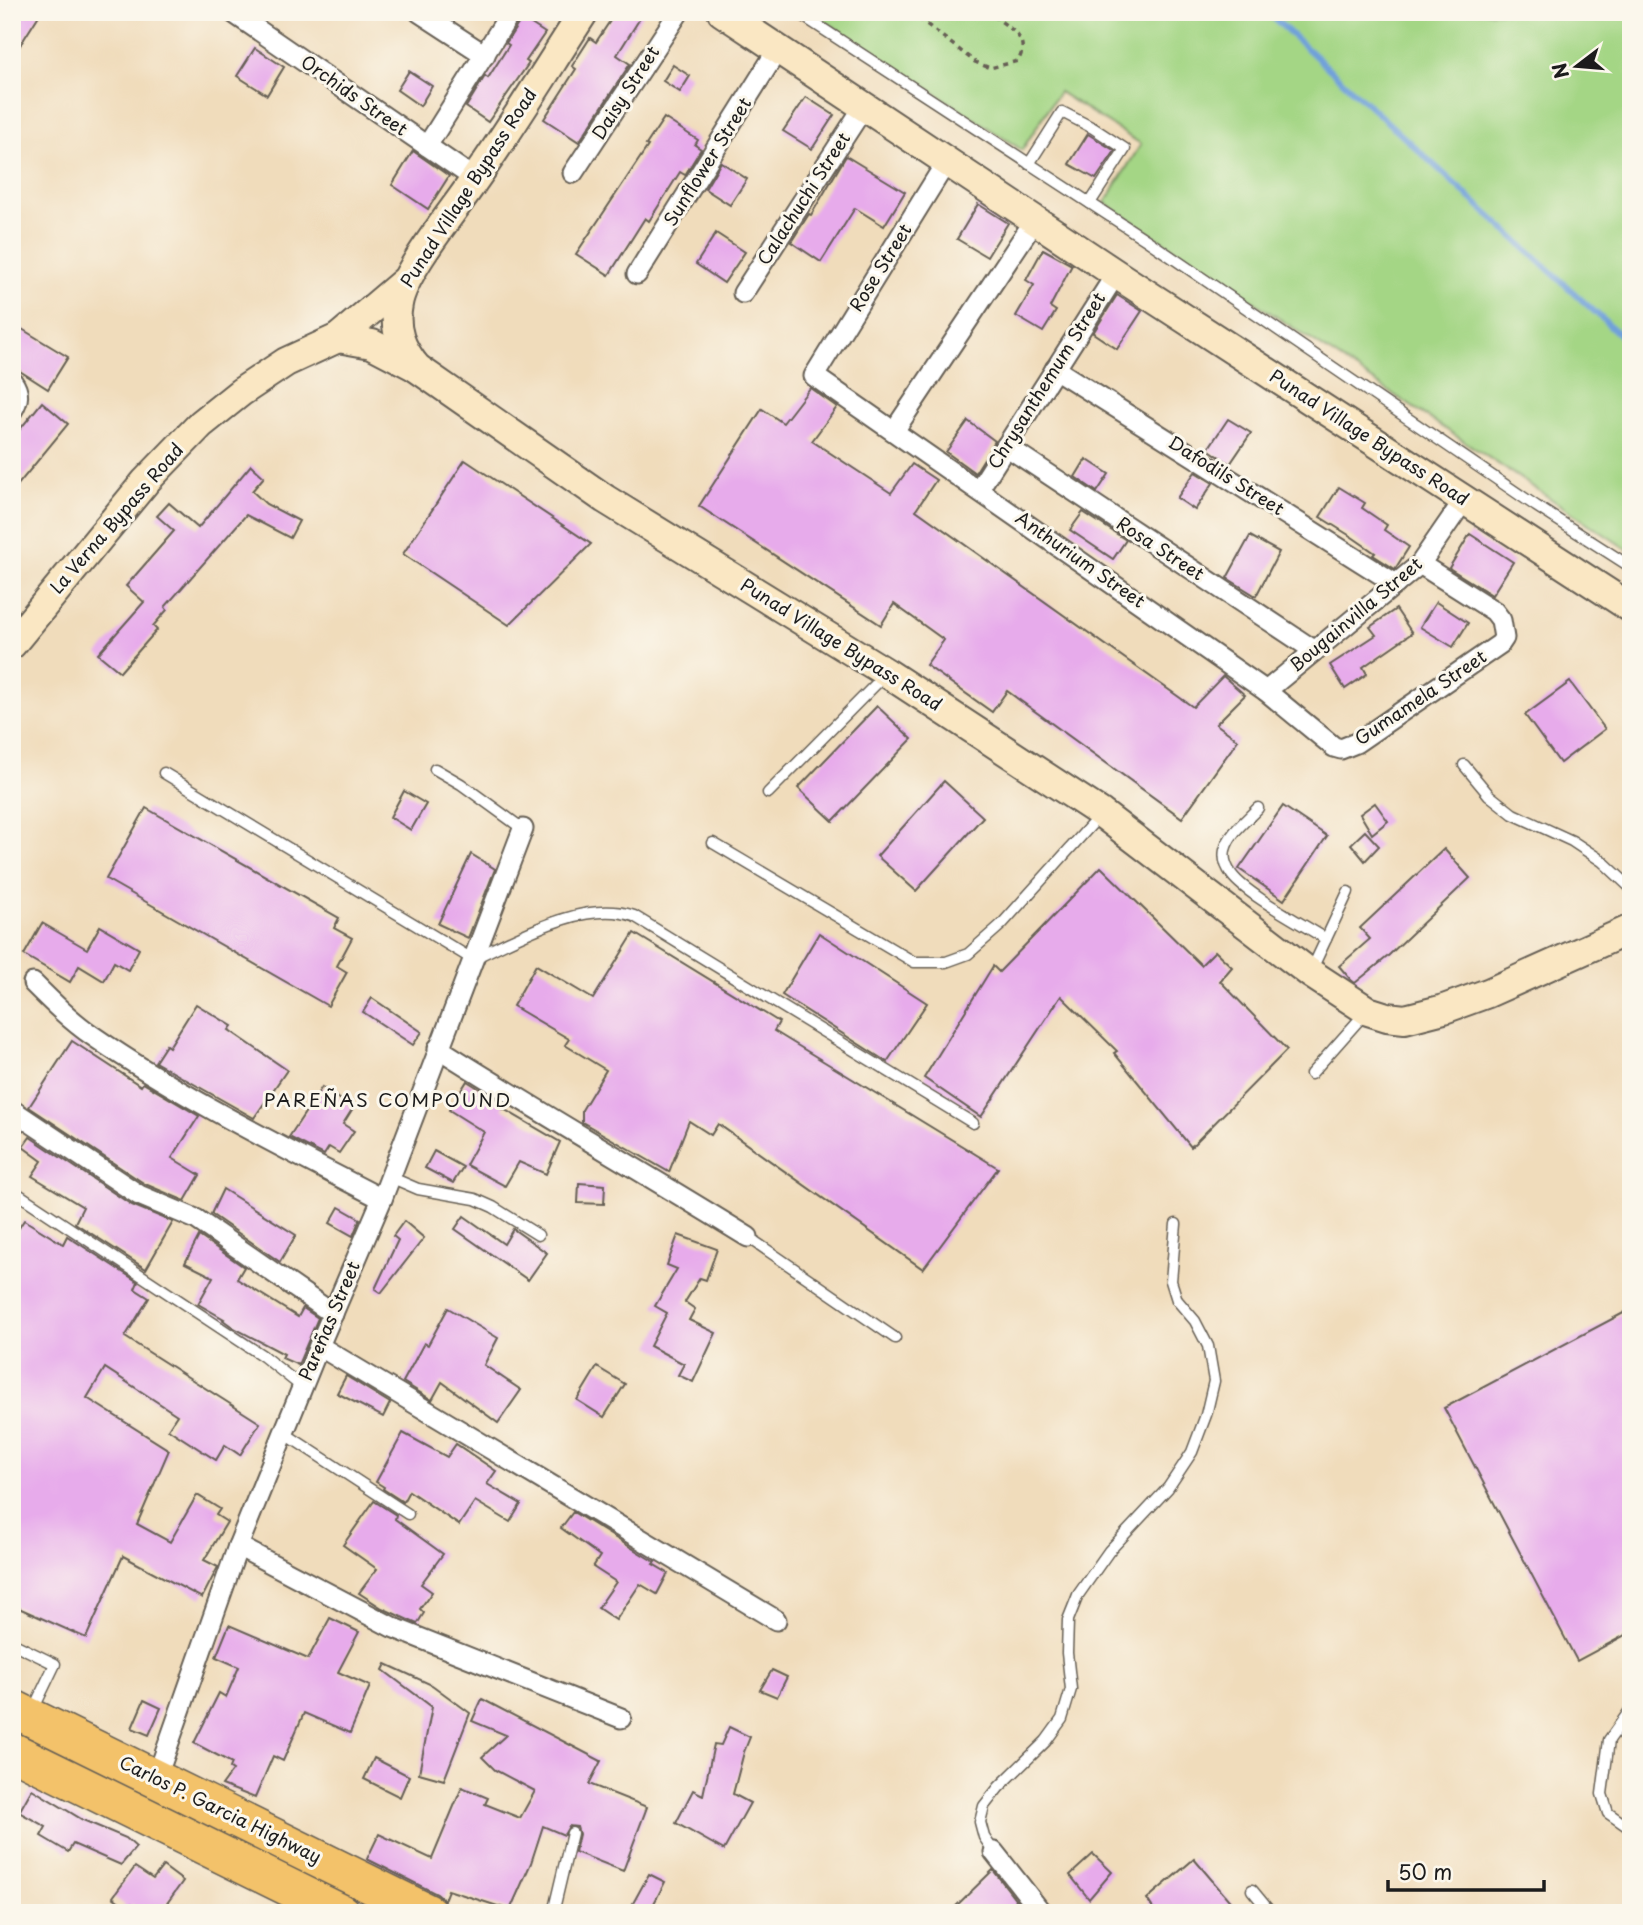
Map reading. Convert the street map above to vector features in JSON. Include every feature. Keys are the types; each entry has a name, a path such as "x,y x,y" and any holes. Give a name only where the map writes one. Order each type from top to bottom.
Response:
{"highway":[{"name":"Carlos P. Garcia Highway","path":"21,1712 299,1849 389,1904 428,1913"},
{"path":"12,1751 341,1913"},
{"path":"282,1884 299,1849"}],"main road":[{"name":"Punad Village Bypass Road","path":"584,12 405,281 398,304 397,331 406,354 417,368 605,499 887,673 1101,813 1310,973 1368,1011 1405,1019 1444,1009 1488,993 1631,929"},
{"name":"Punad Village Bypass Road","path":"722,12 1116,274 1631,608"},
{"name":"La Verna Bypass Road","path":"12,644 146,481 201,424 241,392 286,362 338,338 405,281"},
{"path":"338,338 372,344 417,368"}],"street":[{"path":"418,12 485,55"},
{"path":"427,146 511,12"},
{"name":"Daisy Street","path":"573,173 679,12"},
{"name":"Orchids Street","path":"241,15 475,179"},
{"name":"Sunflower Street","path":"637,274 778,49"},
{"name":"Calachuchi Street","path":"743,293 865,105"},
{"name":"Rose Street","path":"814,376 947,161"},
{"path":"894,431 1035,220"},
{"name":"Chrysanthemum Street","path":"979,489 1116,274"},
{"name":"Dafodils Street","path":"1055,369 1396,584"},
{"name":"Anthurium Street","path":"814,376 1266,691 1328,742 1341,749"},
{"path":"12,411 18,401 15,386"},
{"name":"Rosa Street","path":"1006,446 1315,651"},
{"name":"Bougainvilla Street","path":"1266,691 1420,564 1464,500"},
{"name":"Gumamela Street","path":"1341,749 1356,743 1500,644 1504,638 1501,621 1494,611 1420,564"},
{"name":"Pareñas Street","path":"143,1815 238,1546 382,1199 523,829"},
{"path":"33,983 93,1036 223,1117 382,1199"},
{"path":"438,1048 519,1100 748,1237"},
{"path":"12,1110 139,1195 196,1219 333,1314"},
{"path":"319,1346 776,1620"},
{"path":"238,1546 392,1627 621,1718"},
{"path":"994,1852 1042,1913"}],"lane":[{"path":"797,12 1090,203 1536,506 1631,567"},
{"path":"1029,164 1062,112 1093,128 1125,149 1090,203"},
{"path":"768,793 887,673"},
{"path":"1464,765 1489,795 1513,814 1572,841 1602,861 1631,888"},
{"path":"435,769 461,784 523,829"},
{"path":"164,773 472,959 572,917 600,911 618,911 634,916 973,1123"},
{"path":"1258,808 1231,836 1225,849 1224,861 1233,876 1257,895 1326,939"},
{"path":"713,843 914,962 946,962 968,954 1002,925 1101,813"},
{"path":"1310,973 1348,892"},
{"path":"1311,1074 1368,1011"},
{"path":"390,1177 418,1189 475,1199 494,1207 538,1235"},
{"path":"12,1190 263,1356 302,1387"},
{"path":"994,1852 984,1837 980,1822 985,1806 999,1787 1046,1741 1062,1719 1071,1689 1066,1653 1068,1620 1078,1595 1109,1551 1168,1489 1192,1452 1206,1415 1214,1381 1208,1346 1195,1321 1177,1300 1171,1281 1176,1223"},
{"path":"748,1237 895,1338"},
{"path":"284,1433 408,1514"},
{"path":"12,1643 55,1664 21,1712"},
{"path":"1631,1709 1609,1740 1602,1794 1608,1812 1631,1829"},
{"path":"553,1913 572,1833"},
{"path":"1252,1890 1271,1913"}],"path":[{"path":"911,12 975,62 990,68 1017,61 1023,52 1022,41 1008,25 990,12"}],"green space":[{"path":"811,12 1631,12 1631,552 1105,203 1141,144 1059,92 1022,150"}],"building":[{"path":"12,12 41,12 12,58"},
{"path":"616,12 644,12 617,55 630,64 579,142 544,119 576,69 572,66 590,38 596,42"},
{"path":"522,18 545,33 526,61 529,63 488,122 466,107 509,45 506,43"},
{"path":"255,48 284,67 267,95 237,76"},
{"path":"673,65 690,76 680,92 663,81"},
{"path":"409,71 432,86 420,106 397,90"},
{"path":"806,97 834,115 812,149 783,131"},
{"path":"664,118 698,140 695,145 701,149 685,175 680,172 649,221 645,218 609,275 576,254"},
{"path":"1088,134 1115,151 1096,179 1069,164"},
{"path":"413,151 449,176 428,209 392,185"},
{"path":"846,156 905,192 884,226 855,208 821,262 791,242 809,214 811,215"},
{"path":"721,162 747,179 730,205 705,189"},
{"path":"978,204 1008,223 987,257 957,239"},
{"path":"716,233 745,252 724,283 696,264"},
{"path":"1043,249 1072,265 1050,307 1056,311 1043,332 1016,316 1034,285 1026,280"},
{"path":"1117,295 1142,311 1117,349 1093,333"},
{"path":"12,323 68,357 48,389 12,366"},
{"path":"810,388 837,407 812,441 891,493 912,464 936,480 916,510 1193,707 1223,676 1245,695 1216,724 1238,740 1182,818 1007,691 992,712 926,665 944,640 894,604 881,625 699,506 762,409 783,423"},
{"path":"42,402 68,424 12,492 12,439"},
{"path":"1228,419 1251,433 1230,464 1208,449"},
{"path":"968,421 995,441 975,473 946,452"},
{"path":"1086,459 1109,474 1097,492 1075,477"},
{"path":"465,460 591,544 509,625 403,554"},
{"path":"251,465 264,477 252,491 266,504 299,521 290,538 246,515 165,607 167,610 153,626 157,630 120,672 98,654 144,602 126,586 174,531 157,516 169,503 198,528"},
{"path":"1195,472 1213,483 1195,510 1177,498"},
{"path":"1339,487 1365,503 1362,508 1387,525 1384,530 1409,547 1395,569 1320,517"},
{"path":"1083,512 1126,540 1113,559 1070,530"},
{"path":"1470,534 1513,562 1492,595 1449,568"},
{"path":"1250,536 1279,552 1256,596 1227,578"},
{"path":"1436,602 1468,623 1453,647 1420,627"},
{"path":"1396,609 1412,633 1363,667 1367,674 1345,689 1330,665 1376,635 1370,627"},
{"path":"1570,682 1605,729 1560,763 1525,715"},
{"path":"877,706 912,739 833,821 798,788"},
{"path":"944,781 983,817 916,891 877,856"},
{"path":"404,791 426,804 411,830 390,817"},
{"path":"1375,803 1388,821 1372,834 1360,814"},
{"path":"1283,806 1327,836 1284,900 1239,869"},
{"path":"146,808 339,918 334,928 352,938 337,966 347,972 328,1006 106,879"},
{"path":"1365,831 1379,846 1365,861 1351,844"},
{"path":"1444,849 1470,878 1387,957 1355,983 1339,966 1370,939 1360,928"},
{"path":"471,854 495,869 468,938 438,924"},
{"path":"1101,867 1201,965 1215,951 1232,967 1220,981 1287,1050 1191,1147 1114,1053 1117,1051 1061,996 981,1117 924,1078 993,966 999,972"},
{"path":"42,923 87,949 100,926 139,949 128,970 114,962 104,981 79,966 70,982 24,955"},
{"path":"634,933 779,1022 774,1031 998,1168 923,1269 718,1124 711,1135 689,1121 669,1172 582,1122 582,1110 606,1070 565,1045 569,1039 513,1006 536,965 593,999"},
{"path":"819,933 927,1003 887,1062 782,995"},
{"path":"372,998 422,1032 413,1045 363,1012"},
{"path":"196,1004 232,1026 229,1030 287,1070 254,1118 155,1062 166,1045 169,1047"},
{"path":"72,1041 141,1086 143,1083 199,1116 172,1158 200,1175 185,1201 145,1184 29,1107"},
{"path":"467,1081 504,1104 502,1108 560,1142 546,1174 519,1162 505,1186 466,1165 484,1132 449,1110"},
{"path":"322,1087 353,1108 343,1124 354,1131 339,1153 329,1147 324,1155 289,1137"},
{"path":"30,1137 132,1205 173,1222 146,1269 75,1223 83,1207 32,1176 42,1161 23,1147"},
{"path":"434,1151 463,1167 453,1183 425,1168"},
{"path":"579,1183 605,1185 604,1204 578,1203"},
{"path":"223,1189 296,1235 280,1262 211,1214"},
{"path":"339,1207 360,1219 353,1236 330,1223"},
{"path":"464,1216 504,1244 513,1229 547,1253 528,1280 455,1229"},
{"path":"24,1220 63,1244 67,1236 138,1282 135,1289 149,1298 125,1337 260,1423 240,1455 225,1445 216,1460 168,1429 177,1415 105,1368 87,1398 169,1450 137,1524 170,1542 197,1495 220,1509 216,1515 227,1522 204,1560 218,1567 202,1598 123,1556 86,1638 12,1605 12,1239"},
{"path":"404,1221 424,1238 381,1293 375,1289 398,1240 393,1236"},
{"path":"678,1235 717,1249 706,1280 700,1278 685,1302 695,1309 689,1320 716,1333 693,1382 678,1375 684,1364 650,1346 667,1313 655,1306 677,1269 667,1265"},
{"path":"199,1236 244,1267 237,1279 298,1317 303,1308 318,1318 298,1365 282,1358 284,1354 234,1328 198,1304 213,1277 185,1263"},
{"path":"448,1308 498,1338 484,1365 521,1390 498,1423 442,1382 432,1400 403,1382 424,1343 428,1345"},
{"path":"1631,1309 1631,1632 1577,1661 1444,1408"},
{"path":"597,1367 625,1384 604,1417 577,1400"},
{"path":"346,1376 390,1403 383,1417 337,1393"},
{"path":"403,1433 447,1457 456,1444 496,1471 487,1484 521,1504 510,1522 475,1501 459,1525 409,1491 403,1502 383,1489 384,1487 376,1482"},
{"path":"374,1501 396,1515 395,1519 443,1554 421,1584 432,1592 420,1609 424,1613 417,1624 382,1608 359,1593 377,1569 343,1545"},
{"path":"573,1512 655,1562 653,1564 668,1573 657,1594 640,1584 616,1620 598,1608 616,1582 593,1567 600,1556 561,1528"},
{"path":"330,1618 359,1632 338,1672 370,1686 350,1733 304,1713 283,1761 273,1756 255,1798 222,1785 233,1770 230,1768 232,1763 194,1743 219,1693 226,1697 239,1667 216,1657 229,1625 308,1659"},
{"path":"386,1664 432,1685 470,1713 444,1780 419,1773 432,1707 383,1670"},
{"path":"772,1670 787,1677 777,1697 760,1690"},
{"path":"482,1699 601,1761 589,1784 647,1807 623,1871 575,1852 579,1834 577,1827 569,1826 564,1835 543,1826 531,1863 510,1910 448,1890 444,1900 367,1859 379,1834 432,1859 462,1787 488,1798 485,1804 520,1818 535,1791 495,1770 482,1757 506,1735 472,1721"},
{"path":"144,1700 161,1708 149,1735 132,1728"},
{"path":"729,1727 750,1737 733,1794 750,1803 724,1850 676,1823 693,1790 703,1795 714,1744 721,1745"},
{"path":"374,1758 409,1776 400,1797 364,1779"},
{"path":"32,1789 83,1820 126,1838 136,1847 121,1865 73,1844 68,1852 41,1836 46,1827 19,1812"},
{"path":"1093,1854 1112,1872 1089,1899 1070,1875"},
{"path":"1194,1859 1240,1913 1156,1913 1147,1899"},
{"path":"163,1866 183,1881 160,1913 144,1913 132,1904 129,1909 113,1897 135,1867 153,1879"},
{"path":"993,1870 1026,1913 949,1913"},
{"path":"649,1874 665,1882 647,1913 632,1905"}],"waterway":[{"path":"1267,12 1631,345"}],"district":[{"name":"PAREÑAS COMPOUND","path":"388,1100"}]}
